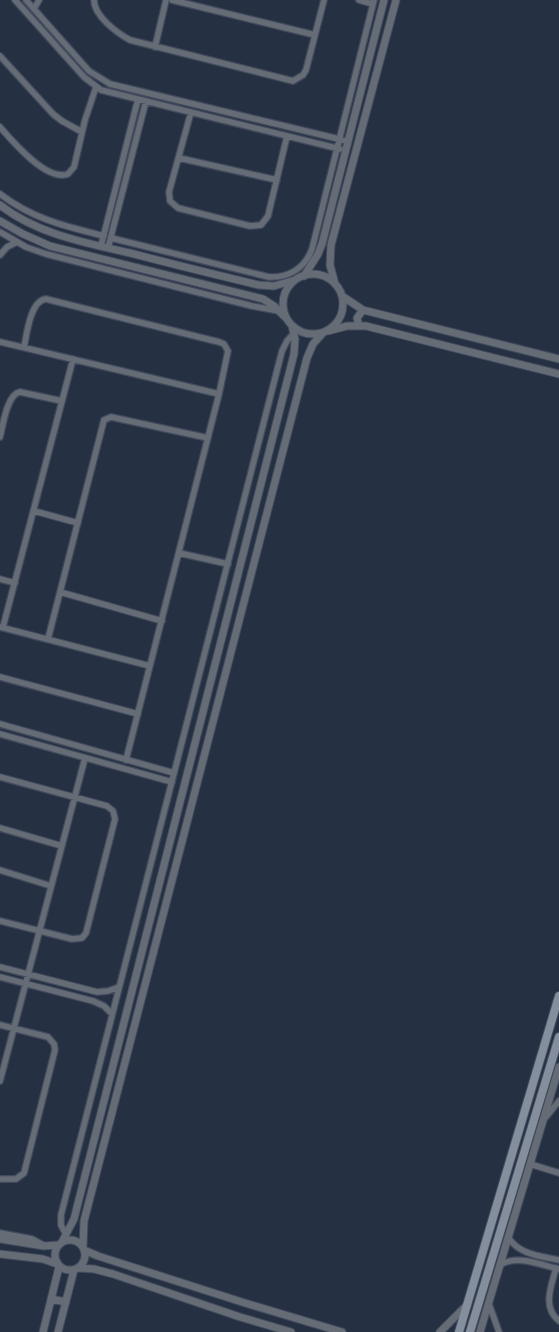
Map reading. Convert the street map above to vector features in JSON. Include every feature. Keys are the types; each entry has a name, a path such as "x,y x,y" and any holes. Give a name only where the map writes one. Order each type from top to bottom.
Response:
{"main road":[{"path":"459,1332 559,996"},
{"path":"470,1332 555,1060 559,1037"}],"street":[{"path":"14,0 84,77 96,87 138,99 345,150"},
{"path":"34,9 39,0"},
{"path":"94,0 96,9 99,13 124,37 155,47 293,81 299,79 306,70 324,0"},
{"path":"155,47 166,0"},
{"path":"172,0 315,35"},
{"path":"111,238 269,277 288,274 305,263 312,249 374,2 359,0"},
{"path":"304,276 318,254 322,244 384,0"},
{"path":"396,0 331,245 330,265 335,284 342,296 355,307 363,310 559,359"},
{"path":"28,1 96,76 110,84 347,142"},
{"path":"0,56 53,114 62,121 82,132"},
{"path":"0,127 30,158 47,171 58,176 68,174 72,171 96,87"},
{"path":"105,247 104,236 138,99"},
{"path":"170,107 171,99"},
{"path":"105,247 111,238 146,101"},
{"path":"191,112 169,197 173,205 250,226 261,225 266,221 287,136"},
{"path":"179,158 277,180"},
{"path":"0,194 26,211 41,218 104,236"},
{"path":"0,205 34,226 56,235 259,285 274,286 304,276 318,275 335,284"},
{"path":"7,225 13,214"},
{"path":"0,221 50,246 256,297 269,302 280,311 293,329 294,354 76,1211 66,1236 60,1244 55,1256 58,1265 43,1332"},
{"path":"0,232 16,242 57,257 252,306 280,311"},
{"path":"0,255 7,247 16,242"},
{"path":"286,318 283,300 287,289 295,280"},
{"path":"58,1332 76,1269 85,1259 84,1221 307,358 313,344 336,323 342,313 342,296"},
{"path":"24,348 35,305 41,300 46,299 224,344 229,353 126,760"},
{"path":"359,326 357,318 363,310"},
{"path":"293,329 306,334 325,332 347,326 359,326 559,374"},
{"path":"66,1236 61,1225 61,1215 282,350 293,329"},
{"path":"0,342 219,394"},
{"path":"73,359 15,583 2,627 150,666"},
{"path":"0,437 11,398 16,393 20,392 62,401"},
{"path":"48,639 102,423 105,418 111,417 208,438"},
{"path":"34,511 78,523"},
{"path":"179,553 228,564"},
{"path":"0,579 15,583"},
{"path":"60,592 162,621"},
{"path":"0,677 138,714"},
{"path":"0,724 174,773"},
{"path":"0,734 172,782"},
{"path":"0,1081 85,758"},
{"path":"0,777 107,806 112,809 115,816 87,930 82,938 76,940 0,921"},
{"path":"0,828 62,846"},
{"path":"0,870 51,886"},
{"path":"0,967 97,992 108,992 119,987"},
{"path":"0,977 93,1001 104,1006 112,1014"},
{"path":"0,1025 48,1037 52,1041 55,1050 24,1173 16,1179 0,1179"},
{"path":"480,1332 559,1067"},
{"path":"544,1121 559,1101"},
{"path":"530,1164 559,1173"},
{"path":"0,1233 32,1239 44,1246"},
{"path":"508,1237 515,1246 524,1252 559,1260"},
{"path":"0,1239 44,1246 60,1244 73,1240 84,1249 98,1256 244,1303 342,1332"},
{"path":"0,1254 43,1259 67,1270 94,1269 113,1274 240,1317 291,1332"},
{"path":"500,1265 505,1262 516,1260 557,1268 548,1303 550,1310 559,1322"},
{"path":"113,1274 113,1266 117,1262"},
{"path":"51,1299 66,1302"},
{"path":"489,1304 498,1332"},
{"path":"440,1332 468,1305"}]}
